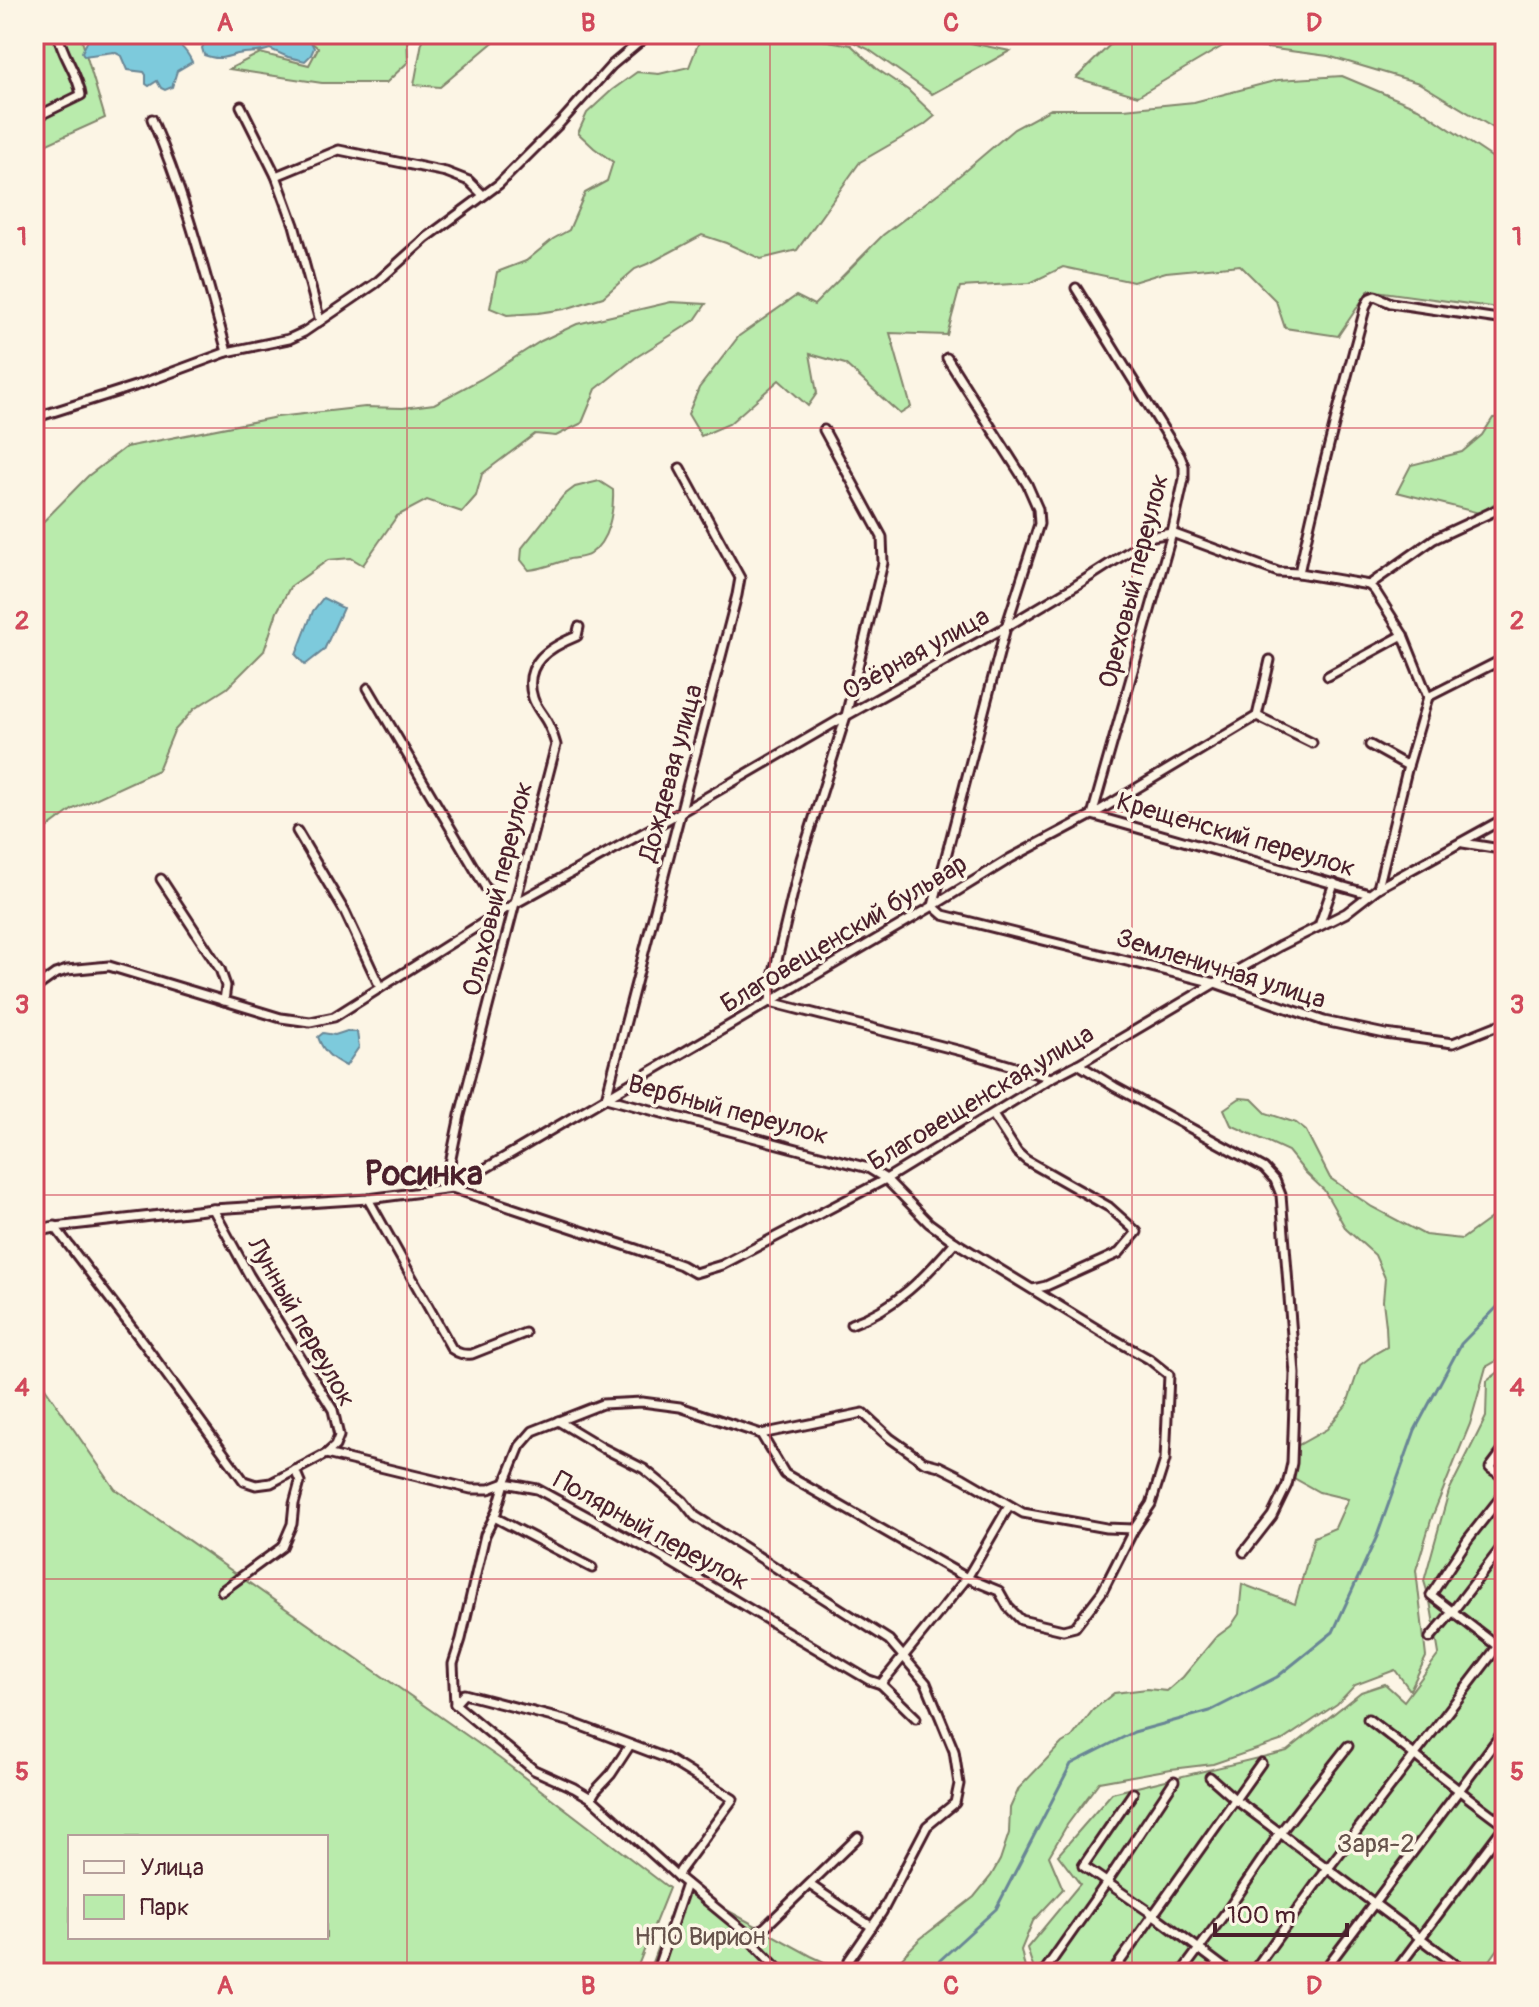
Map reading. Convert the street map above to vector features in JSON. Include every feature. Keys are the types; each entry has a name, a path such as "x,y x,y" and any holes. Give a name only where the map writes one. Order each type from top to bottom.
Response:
{"street":[{"path":"34,118 81,95 60,48 58,34"},
{"path":"34,418 135,386 227,352 289,339 304,332 376,283 426,238 499,184 612,65 649,34"},
{"path":"241,106 276,176 294,225 320,321"},
{"path":"152,119 188,213 227,352"},
{"path":"276,176 339,150 446,172 469,181 483,195"},
{"name":"Ореховый переулок","path":"1076,288 1184,466 1172,533 1092,815"},
{"path":"1299,573 1370,298 1375,296 1391,303 1505,320"},
{"path":"933,906 1006,627 1039,524 1038,509 1027,484 947,358"},
{"path":"824,430 882,537 884,550 879,583 846,716 801,859 772,981 770,1002 969,1053 1051,1078"},
{"name":"Дождевая улица","path":"606,1098 740,578 680,468"},
{"path":"1369,585 1434,539 1505,506"},
{"path":"1172,533 1278,572 1369,585 1403,635 1428,697 1378,888"},
{"name":"Озёрная улица","path":"34,989 55,974 67,970 109,966 281,1018 310,1022 334,1017 500,912 1006,627 1153,536 1172,533"},
{"name":"Ольховый переулок","path":"452,1188 450,1163 460,1115 556,745 533,697 532,672 541,656 577,636 579,627"},
{"path":"1328,676 1403,635"},
{"path":"1428,697 1505,658"},
{"path":"1270,660 1257,716 1312,743"},
{"path":"368,688 500,912"},
{"name":"Благовещенский бульвар","path":"452,1188 1257,716"},
{"path":"1370,745 1408,766"},
{"name":"Крещенский переулок","path":"1092,815 1369,894"},
{"name":"Благовещенская улица","path":"452,1188 636,1249 695,1273 738,1258 886,1179 1051,1078 1215,983 1346,913 1378,888 1505,818"},
{"path":"297,831 345,912 380,987"},
{"path":"1461,843 1494,848 1505,846"},
{"path":"161,879 220,969 226,986 224,1001"},
{"path":"1319,926 1334,883"},
{"name":"Земленичная улица","path":"933,906 943,915 1215,983 1324,1021 1385,1034 1453,1043 1501,1024"},
{"path":"1078,1064 1264,1168 1275,1180 1281,1195 1295,1374 1292,1463 1287,1485 1272,1516 1244,1552"},
{"name":"Вербный переулок","path":"606,1098 868,1168 886,1179 929,1223 955,1242 1149,1359 1169,1375 1165,1460 1151,1504 1134,1529"},
{"path":"993,1115 1017,1152 1026,1160 1109,1207 1137,1232 1119,1253 1046,1286 1031,1289"},
{"path":"34,1231 213,1209 368,1199 452,1188"},
{"path":"368,1199 452,1349 457,1353 472,1354 525,1333"},
{"name":"Лунный переулок","path":"213,1209 249,1275 333,1410 339,1436 335,1446 326,1454"},
{"path":"55,1227 244,1481 256,1485 271,1483 326,1454"},
{"path":"851,1324 888,1307 927,1275 955,1242"},
{"path":"761,1434 785,1474 967,1578 999,1591 1008,1607 1021,1620 1063,1630 1075,1627 1102,1592 1134,1529 1106,1528 1023,1513 963,1478 924,1462 890,1438 863,1413 761,1434 680,1407 642,1402 602,1404 533,1431 520,1446 485,1535 453,1664 455,1704 534,1770 591,1798 686,1884 745,1932 755,1934 762,1930 858,1837"},
{"path":"558,1421 644,1469 683,1501 695,1516 889,1640 926,1683 954,1751 959,1784 955,1803 927,1826 882,1912 849,1960"},
{"path":"1505,1448 1490,1468 1505,1478"},
{"name":"Полярный переулок","path":"326,1454 471,1489 489,1489 505,1483 537,1489 657,1554 869,1680 881,1684"},
{"path":"222,1591 282,1547 292,1524 300,1482 295,1470"},
{"path":"1502,1649 1431,1595 1468,1539 1505,1492"},
{"path":"916,1718 881,1684 967,1578 1009,1506"},
{"path":"494,1517 592,1568"},
{"path":"1430,1638 1505,1543"},
{"path":"1252,1973 1415,1755 1502,1649 1505,1637"},
{"path":"455,1704 464,1694 568,1721 666,1758 733,1799 678,1877"},
{"path":"1368,1719 1505,1825 1394,1973"},
{"path":"1322,1973 1505,1729"},
{"path":"591,1798 630,1745"},
{"path":"1181,1973 1280,1833 1348,1746"},
{"path":"1112,1973 1261,1763"},
{"path":"1210,1777 1236,1800 1467,1973"},
{"path":"1043,1973 1174,1781"},
{"path":"1133,1793 1083,1866 1231,1973"},
{"path":"656,1973 686,1884"},
{"path":"810,1885 872,1927"},
{"path":"752,1942 782,1973"}],"green space":[{"path":"34,34 80,34 105,118 34,150"},
{"path":"302,34 407,34 408,62 386,83 322,83 229,69 260,53 309,65 318,48"},
{"path":"418,34 503,34 440,87 414,85 422,42"},
{"path":"702,34 803,34 851,45 877,69 908,90 935,116 860,162 797,250 761,259 702,235 635,269 603,297 565,309 538,313 507,315 490,308 497,272 526,261 569,230 585,193 607,181 613,162 578,133 587,113 637,72 659,74 689,67"},
{"path":"883,34 926,34 1010,51 932,94 868,49 851,41 857,36 878,40"},
{"path":"1121,34 1505,34 1505,135 1419,83 1328,56 1228,43 1138,96 1076,78"},
{"path":"1342,76 1418,108 1505,166 1505,309 1369,290 1338,336 1285,328 1276,301 1240,265 1166,272 1133,282 1063,267 1030,283 960,287 947,335 890,333 911,407 900,414 845,364 810,354 817,393 808,406 779,380 729,424 701,436 688,414 699,388 739,336 796,296 814,305 883,235 940,192 1014,129 1051,109 1124,109 1194,102 1278,80"},
{"path":"671,302 706,304 695,320 635,358 596,389 582,423 556,436 535,434 482,474 476,496 462,512 427,500 397,516 363,565 351,558 328,560 290,587 277,612 264,651 227,688 194,709 174,731 158,770 73,809 46,829 34,832 34,531 88,476 126,447 277,417 365,407 403,408 434,404 541,341 577,324"},
{"path":"1505,417 1505,497 1479,513 1397,492 1411,465 1462,452 1482,435 1493,418"},
{"path":"599,481 613,490 611,516 602,541 584,557 529,570 521,560 522,548 563,496 575,487"},
{"path":"1240,1098 1252,1099 1266,1113 1296,1123 1306,1131 1330,1178 1372,1207 1425,1235 1462,1239 1498,1213 1505,1213 1505,1356 1486,1367 1470,1424 1432,1517 1416,1570 1426,1657 1410,1690 1395,1670 1355,1685 1337,1704 1283,1740 1213,1764 1099,1782 1067,1825 1049,1856 1063,1889 1033,1921 1021,1950 1026,1973 887,1973 920,1939 974,1897 991,1876 1009,1833 1010,1808 1019,1788 1062,1743 1072,1737 1093,1710 1114,1693 1147,1689 1167,1691 1183,1677 1215,1638 1231,1626 1239,1614 1242,1584 1295,1604 1314,1537 1335,1528 1348,1499 1319,1492 1285,1473 1297,1446 1327,1429 1347,1404 1360,1365 1387,1347 1383,1301 1385,1278 1375,1255 1346,1229 1324,1190 1288,1151 1231,1125 1224,1109"},
{"name":"Заря-2","path":"1505,1367 1505,1939 1481,1973 1035,1973 1027,1948 1080,1884 1058,1855 1112,1793 1287,1751 1361,1692 1385,1684 1404,1701 1439,1654 1424,1581 1449,1491 1486,1417 1487,1381"},
{"path":"34,1372 115,1489 499,1758 669,1888 635,1973 34,1973"},
{"name":"НПО Вирион","path":"681,1885 811,1956 848,1973 648,1973"}],"water":[{"path":"91,34 164,35 181,46 192,62 177,71 172,87 165,90 157,81 149,86 144,72 128,70 122,56 114,52 84,56 82,52"},
{"path":"208,34 225,34 233,43 244,34 301,34 309,38 314,48 305,61 270,49 216,58 204,55 202,48"},
{"path":"323,598 343,608 324,650 305,665 296,655 313,611"},
{"path":"357,1032 359,1047 346,1066 329,1054 318,1037 323,1033 335,1035"}],"waterway":[{"path":"926,1973 996,1909 1071,1764 1134,1732 1210,1711 1277,1677 1333,1632 1377,1536 1415,1430 1461,1344 1505,1299"}],"district":[{"name":"Росинка","path":"424,1174"}]}
